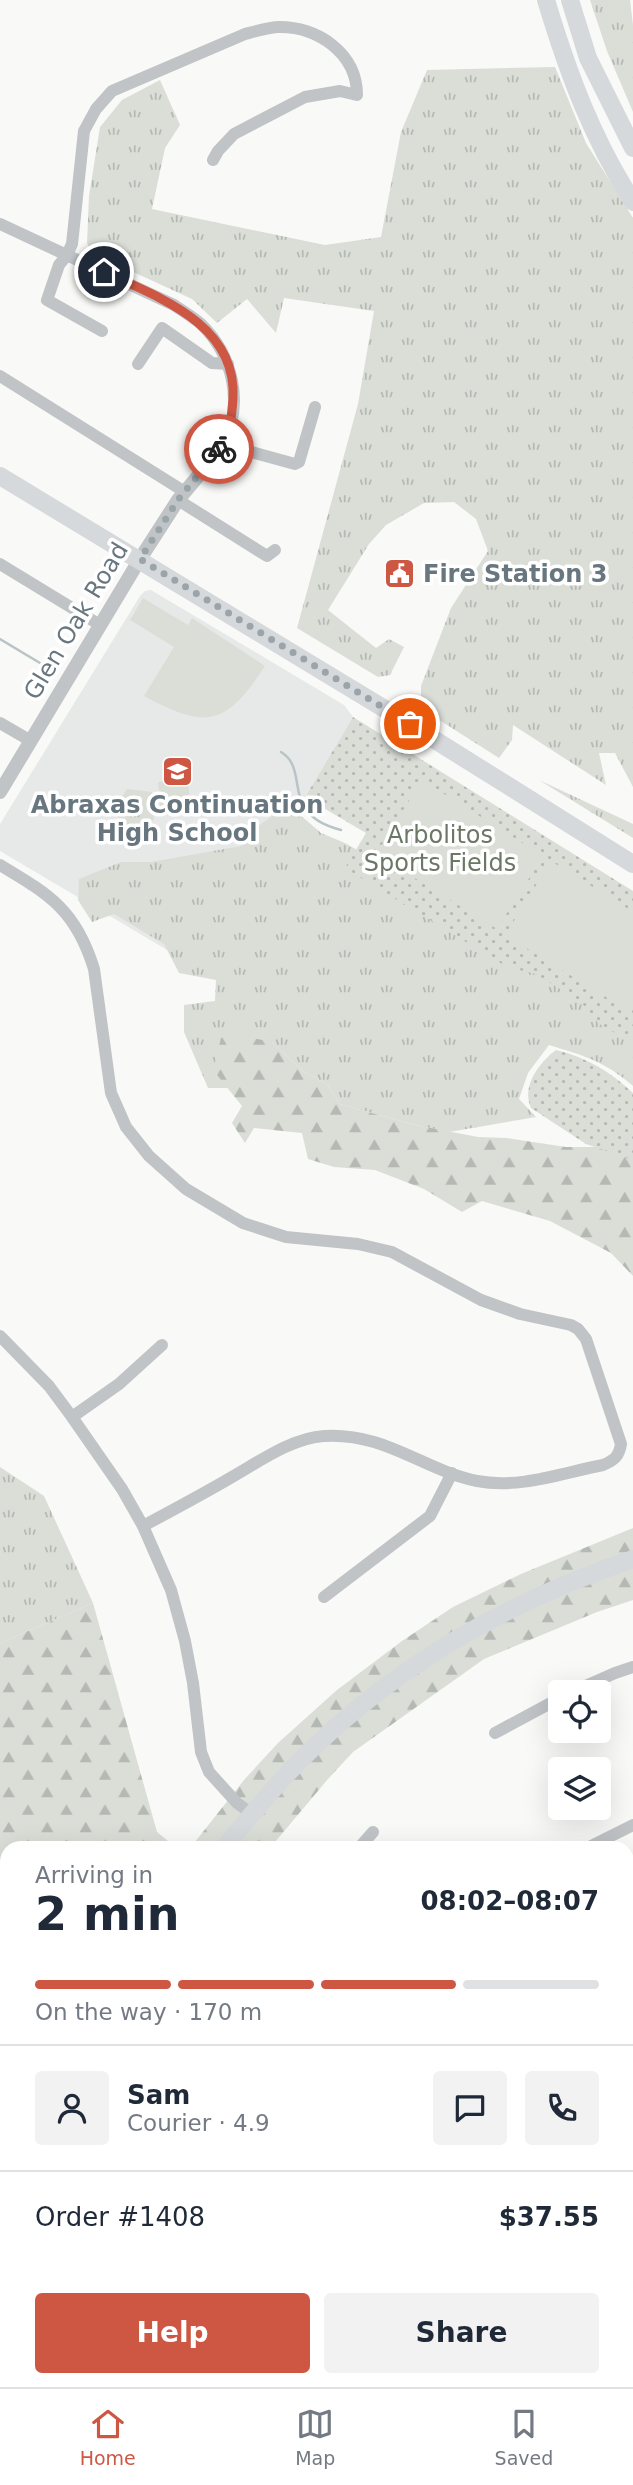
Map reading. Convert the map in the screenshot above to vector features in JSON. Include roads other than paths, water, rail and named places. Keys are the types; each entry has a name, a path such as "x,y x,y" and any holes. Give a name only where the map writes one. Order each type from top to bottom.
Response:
{"main road":[{"path":"546,0 566,66 597,141 633,202"},
{"path":"569,0 588,58 633,148"},
{"path":"0,476 140,559 633,863"},
{"path":"230,1841 276,1785 314,1747 374,1695 436,1652 524,1602 633,1559"}],"street":[{"path":"102,331 47,300 59,264 72,244 84,131 96,109 112,91 245,34 281,27 314,32 342,53 357,83 357,95 340,91 305,97 234,134 213,160"},
{"path":"0,224 174,305 200,323 214,338 228,364"},
{"path":"138,364 162,328 212,363 228,364"},
{"name":"Glen Oak Road","path":"0,792 140,559 181,496 222,444 232,418 234,389 228,364"},
{"path":"0,376 267,556 275,550"},
{"path":"222,444 295,464 299,462 315,407"},
{"path":"0,564 100,625"},
{"path":"0,723 31,741"},
{"path":"0,865 60,904 79,931 94,969 111,1093 126,1127 149,1156 186,1189 243,1223 286,1237 358,1244 392,1252 481,1300 520,1314 578,1329 586,1339 621,1444 619,1454 613,1461 603,1465 531,1481 501,1484 474,1480 453,1473 375,1441 347,1436 321,1436 285,1447 143,1526"},
{"path":"0,1336 49,1386 122,1489 143,1526 171,1590 185,1641 201,1752 209,1772 226,1792 252,1814"},
{"path":"72,1417 119,1384 162,1345"},
{"path":"324,1597 430,1516 453,1473"},
{"path":"599,1680 633,1667"},
{"path":"495,1733 548,1703"},
{"path":"601,1841 633,1825"},
{"path":"365,1841 373,1832"}],"waterway":[{"path":"0,639 55,672"},
{"path":"281,752 290,760 302,803 309,814 322,823 341,830"}],"place":[{"name":"Fire Station 3","path":"400,574"},
{"name":"Abraxas Continuation High School","path":"177,771"}],"park label":[{"name":"Arbolitos Sports Fields","path":"440,849"}]}
